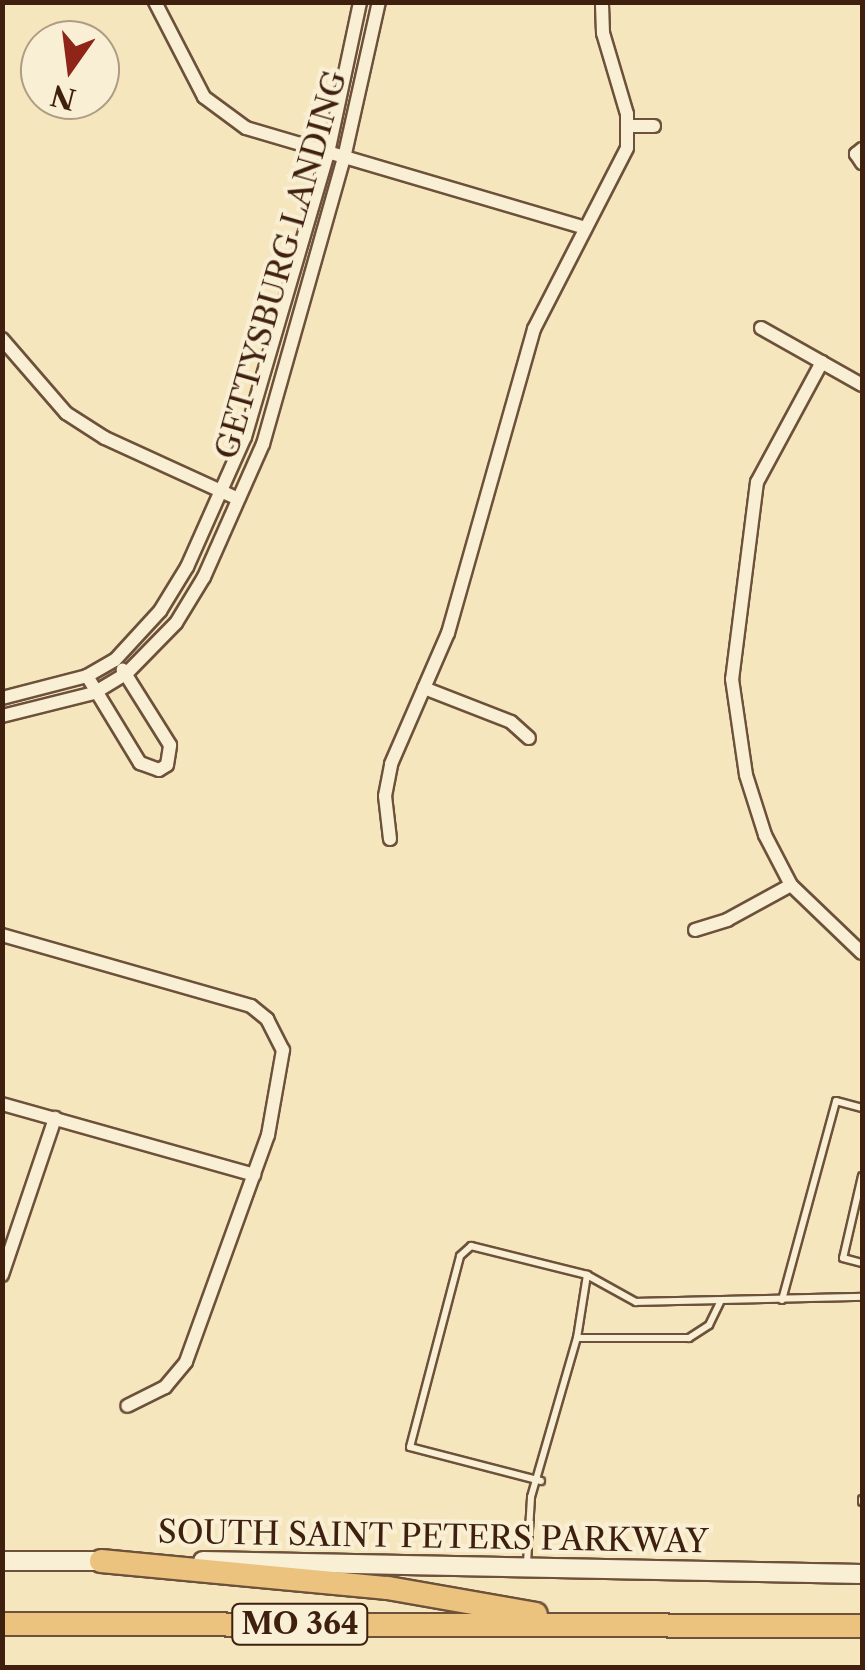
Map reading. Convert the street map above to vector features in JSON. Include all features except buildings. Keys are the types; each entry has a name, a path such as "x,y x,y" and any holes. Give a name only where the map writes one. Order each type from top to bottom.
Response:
{"highway":[{"path":"100,1561 388,1588 598,1625"},
{"name":"MO 364","path":"2,1624 862,1626"}],"main road":[{"name":"SOUTH SAINT PETERS PARKWAY","path":"2,1561 862,1574"}],"street":[{"path":"156,2 204,97 246,128 586,228"},
{"name":"GETTYSBURG LANDING","path":"2,698 88,676 115,660 160,611 188,567 245,437 328,153 360,2"},
{"name":"GETTYSBURG LANDING","path":"2,716 94,692 126,674 191,602 263,444 344,158 379,2"},
{"path":"390,839 385,796 391,764 448,632 534,329 617,174 627,126 603,34 602,2"},
{"path":"627,126 654,126"},
{"path":"862,149 856,154 862,163"},
{"path":"761,328 862,385"},
{"path":"2,339 66,413 238,500"},
{"path":"822,362 757,482 732,679 754,805 791,885 862,952"},
{"path":"88,676 94,692 140,762 149,769 167,765 170,745 115,660"},
{"path":"424,688 512,722 529,738"},
{"path":"695,930 728,920 791,885"},
{"path":"2,935 231,998 267,1019 283,1050 283,1067 254,1175 186,1362 165,1387 127,1406"},
{"path":"2,1104 254,1175"},
{"path":"2,1275 54,1118"}],"lane":[{"path":"782,1300 836,1101 862,1108"},
{"path":"862,1176 843,1258 862,1263"},
{"path":"541,1481 410,1448 409,1438 460,1256 471,1246 587,1275 636,1302 862,1297"},
{"path":"527,1568 531,1498 541,1481 577,1338 587,1275"},
{"path":"577,1338 689,1338 709,1325 720,1302"}]}
